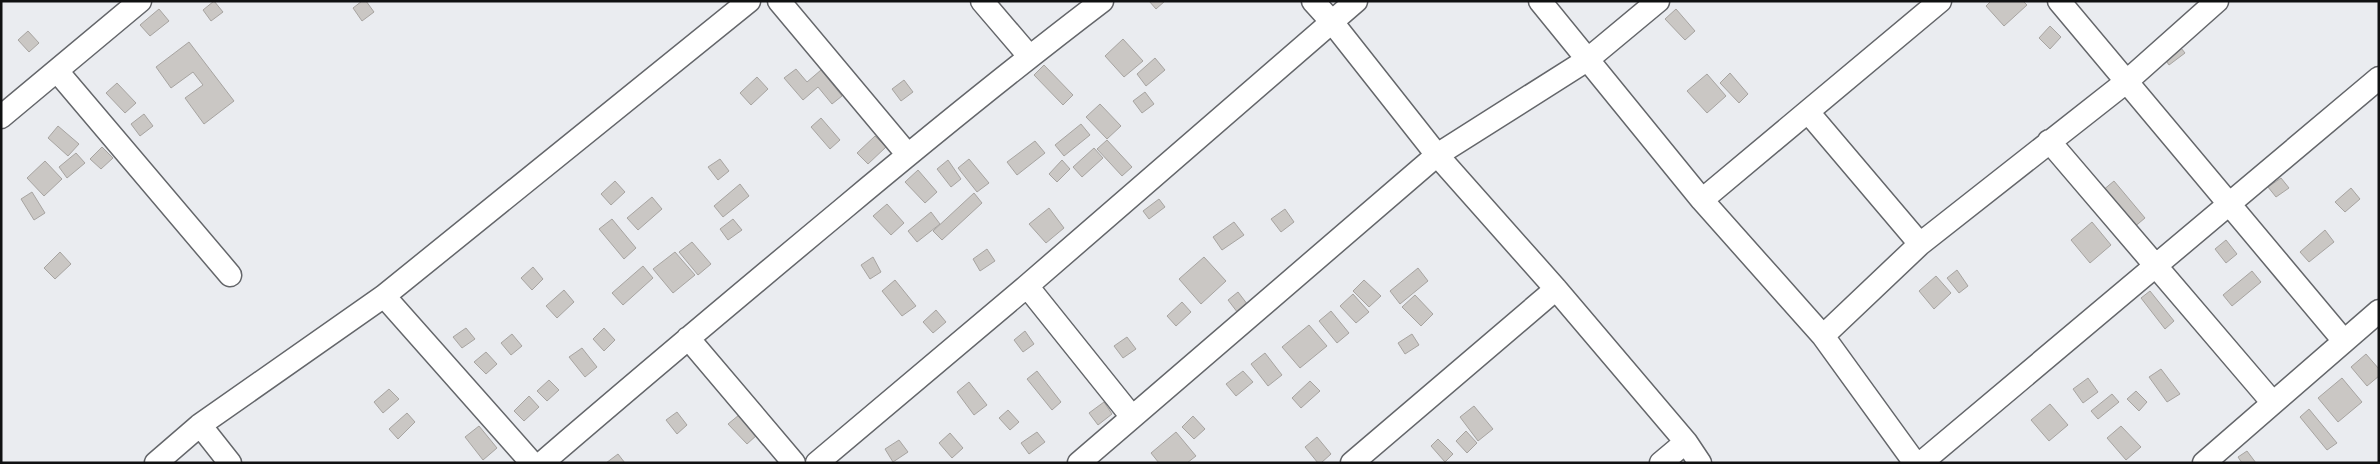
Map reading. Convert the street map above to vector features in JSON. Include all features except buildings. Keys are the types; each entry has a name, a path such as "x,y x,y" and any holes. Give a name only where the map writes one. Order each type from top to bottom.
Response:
{"street":[{"path":"1,117 140,1"},
{"path":"156,463 200,425 384,296 749,1"},
{"path":"778,1 908,155"},
{"path":"982,1 1029,56"},
{"path":"542,463 688,338 908,155 1029,56 1102,1"},
{"path":"1313,1 1332,22 1437,155 1556,289 1686,442 1700,463"},
{"path":"816,463 1027,286 1356,1"},
{"path":"1540,1 1702,200 1823,336 1915,463"},
{"path":"1079,463 1437,155 1587,60 1658,1"},
{"path":"1702,200 1940,1"},
{"path":"2059,1 2344,341"},
{"path":"1823,336 1920,244 2126,82 2216,1"},
{"path":"57,71 230,275"},
{"path":"1921,463 2379,78"},
{"path":"1808,112 1920,244"},
{"path":"2049,141 2273,403"},
{"path":"1027,286 1132,417"},
{"path":"1352,463 1556,289"},
{"path":"384,296 532,463"},
{"path":"2204,463 2379,311"},
{"path":"688,338 794,463"},
{"path":"200,425 230,463"},
{"path":"1661,463 1686,442"}]}
